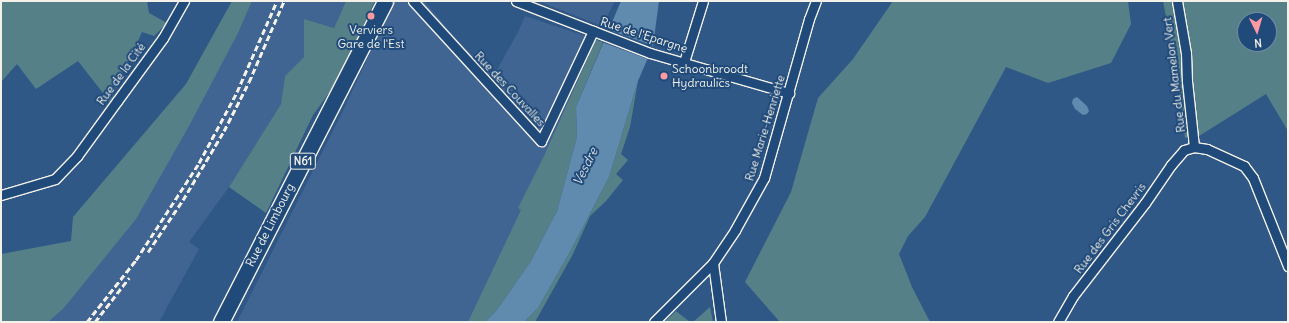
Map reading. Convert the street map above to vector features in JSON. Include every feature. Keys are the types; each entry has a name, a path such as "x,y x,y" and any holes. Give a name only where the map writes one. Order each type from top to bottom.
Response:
{"main road":[{"name":"Rue de Limbourg","path":"221,322 385,1"}],"street":[{"name":"Rue de la Cité","path":"1,195 55,179 74,159 163,38 184,1"},
{"name":"Rue des Couvalles","path":"412,1 541,141 596,32"},
{"name":"Rue de l'Epargne","path":"516,1 650,53 789,93"},
{"path":"684,62 703,1"},
{"name":"Rue Marie-Henriette","path":"654,322 713,263 735,230 764,178 809,19 816,1"},
{"name":"Rue du Mamelon Vert","path":"1177,1 1186,53 1187,81 1194,147"},
{"path":"1194,147 1207,149 1244,166 1253,178 1288,266"},
{"name":"Rue des Gris Chevris","path":"1058,322 1073,296 1145,203 1171,165 1184,150 1194,147"},
{"path":"713,263 721,322"}],"shaded area":[{"path":"252,1 346,1 334,28 304,19 304,57 285,76 281,104 229,187 189,242 199,249 159,322 48,322 63,309 239,31"},
{"path":"394,1 424,1 455,38 493,77 525,16 603,42 485,322 237,322 343,111"},
{"path":"538,1 615,1 602,26"}],"green space":[{"path":"1,1 147,1 149,13 167,23 154,36 142,32 110,102 78,61 36,89 17,64 1,82"},
{"path":"232,1 252,1 239,31 189,126 136,219 63,309 48,322 1,322 1,254 71,241 73,217 186,84"},
{"path":"346,1 375,1 337,82 313,115 266,213 229,187 281,104 285,76 304,57 304,19 334,28"},
{"path":"893,1 1128,1 1131,24 1111,63 1048,83 1006,67 925,217 908,236 899,254 912,287 930,322 780,322 745,282 791,192 818,98 853,59"},
{"path":"1163,1 1288,1 1288,131 1266,94 1199,136 1185,138 1179,87"},
{"path":"596,40 603,42 576,107 577,137 557,211 531,261 497,310 485,322 468,322 521,210 518,208 544,156"},
{"path":"638,81 630,127 621,154 628,160 616,174 623,180 606,201 590,216 573,254 535,322 524,322 538,308 571,250 609,177"},
{"path":"710,307 713,322 693,322"},
{"path":"676,311 690,322 664,322"}],"water":[{"name":"Vesdre","path":"621,1 659,1 653,46 638,81 609,177 571,250 538,308 524,322 485,322 497,310 531,261 557,211 577,137 576,107"},
{"path":"1077,97 1087,106 1089,111 1087,114 1083,115 1075,109 1072,103 1073,99"}],"pier":[{"path":"607,29 653,46 648,59 602,42"}],"railway":[{"path":"87,322 136,260 199,163 237,92 277,1"},
{"path":"148,252 183,200 224,131 249,82 284,1"},
{"path":"95,322 129,278"}],"place":[{"name":"Verviers Gare de l'Est","path":"371,16"},
{"name":"Schoonbroodt Hydraulics","path":"664,76"}]}
